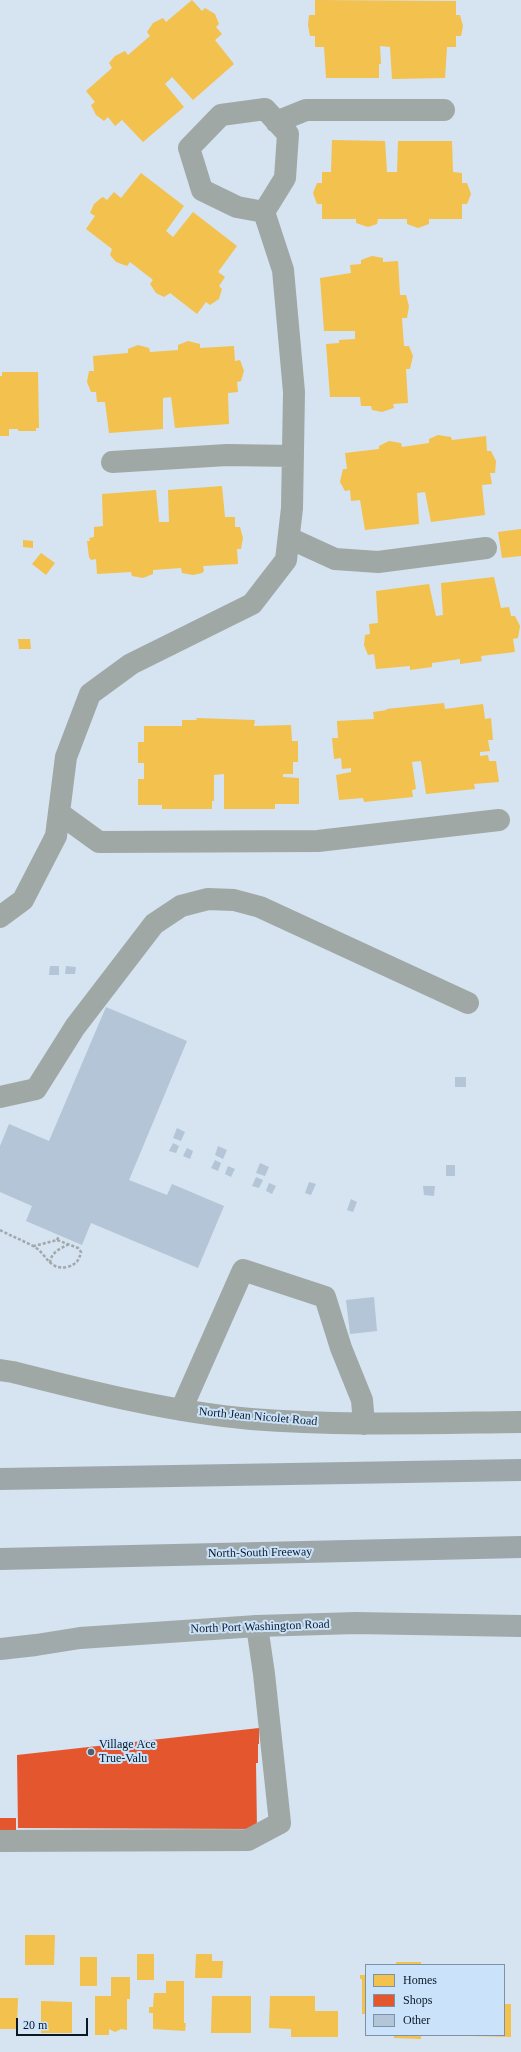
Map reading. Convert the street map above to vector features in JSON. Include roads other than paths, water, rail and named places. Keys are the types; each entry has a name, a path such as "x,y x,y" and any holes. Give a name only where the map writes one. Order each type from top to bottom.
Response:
{"highway":[{"path":"0,1479 521,1470"},
{"name":"North-South Freeway","path":"0,1559 521,1547"}],"main road":[{"name":"North Port Washington Road","path":"0,1649 80,1638 257,1626 356,1623 521,1626"}],"street":[{"path":"265,109 288,134 285,178 264,212 237,208 202,190 189,148 221,115 265,109"},
{"path":"276,122 306,110 444,110"},
{"path":"0,917 23,900 56,836 66,757 90,694 131,664 252,604 286,560 292,508 294,392 284,270 264,212"},
{"path":"112,462 227,455 293,456"},
{"path":"289,538 335,559 378,562 486,548"},
{"path":"59,813 99,842 318,841 499,820"},
{"path":"0,1096 36,1089 75,1027 154,924 181,906 208,899 234,900 260,907 468,1002"},
{"path":"181,1410 242,1270 325,1297 341,1348 362,1400 364,1424"},
{"name":"North Jean Nicolet Road","path":"0,1370 14,1372 118,1398 181,1410 251,1419 364,1424 521,1422"},
{"path":"0,1841 248,1840 280,1823 264,1674 257,1626"}],"place":[{"name":"Village Ace True-Valu","path":"91,1752"}]}
